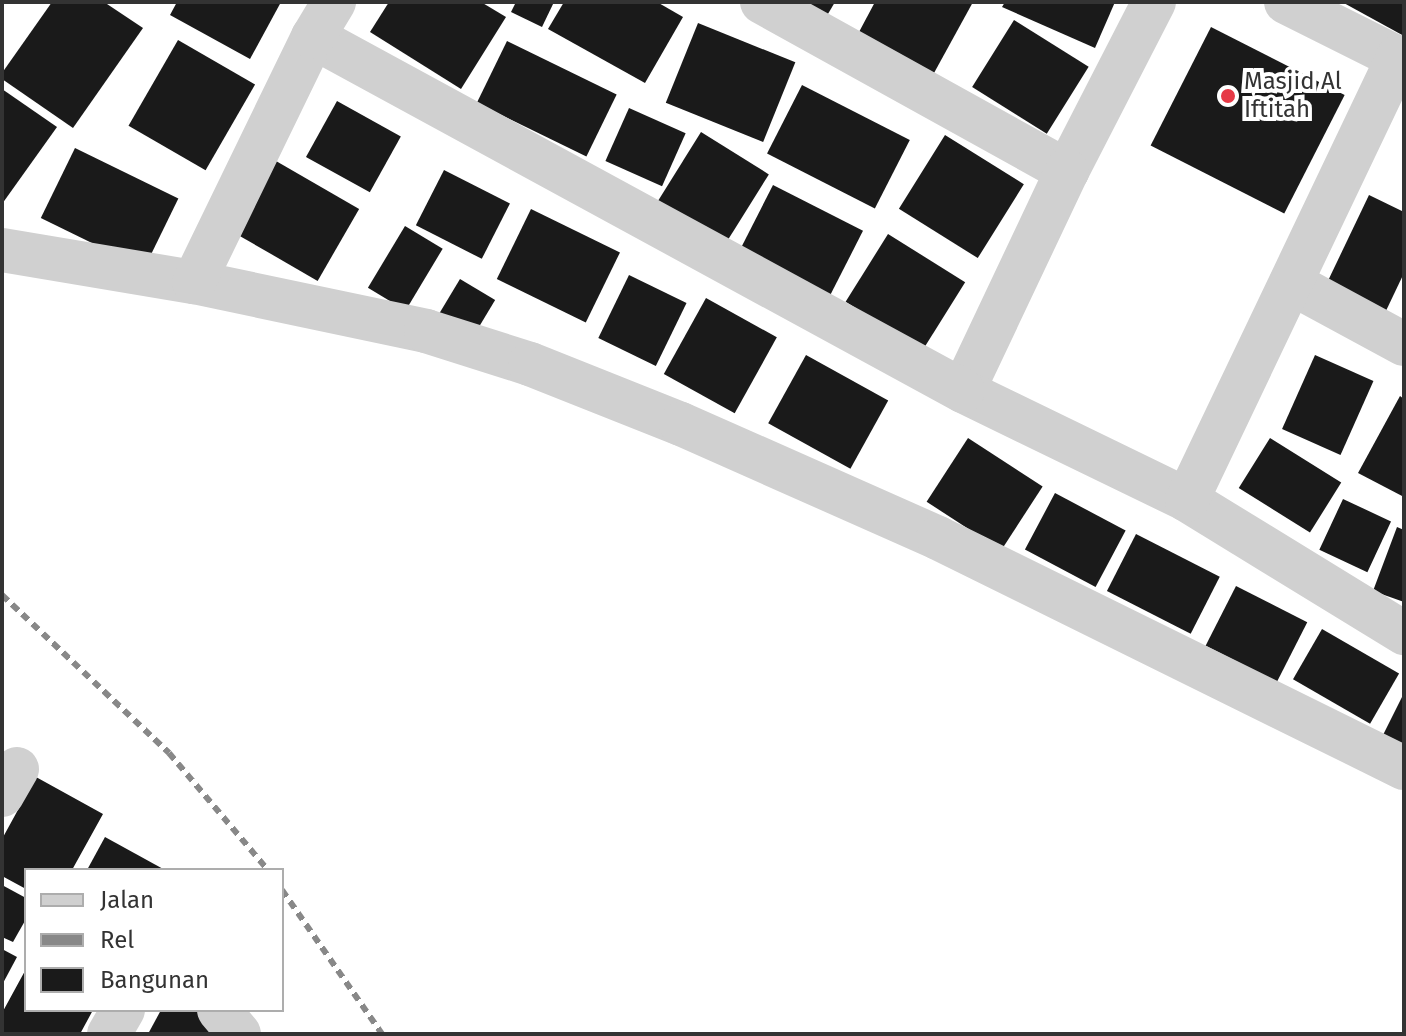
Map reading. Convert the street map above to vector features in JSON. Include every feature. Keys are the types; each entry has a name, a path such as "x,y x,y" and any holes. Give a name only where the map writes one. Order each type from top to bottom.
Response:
{"street":[{"path":"762,2 1067,171"},
{"path":"963,391 1067,171 1154,2"},
{"path":"1187,500 1401,59 1286,2"},
{"path":"194,282 324,20 963,391 1187,500 1404,633"},
{"path":"2,250 194,282 426,331 530,364 681,424 938,538 1404,768"},
{"path":"1291,283 1404,344"},
{"path":"109,1034 122,1012"},
{"path":"221,1012 239,1034"}],"building":[{"path":"52,2 104,2 143,28 73,128 2,79 2,73"},
{"path":"177,2 281,2 250,59 170,15"},
{"path":"389,2 481,2 506,17 461,89 370,32"},
{"path":"516,2 554,2 542,27 511,12"},
{"path":"564,2 657,2 683,17 645,83 548,29"},
{"path":"795,2 835,2 825,19"},
{"path":"875,2 973,2 934,73 859,32"},
{"path":"1005,2 1115,2 1095,48 1002,7"},
{"path":"1342,2 1404,2 1404,36"},
{"path":"1014,20 1089,67 1047,134 972,87"},
{"path":"698,23 795,62 763,142 666,103"},
{"path":"1211,27 1345,95 1284,214 1151,146"},
{"path":"178,40 255,84 206,170 128,126"},
{"path":"507,41 617,94 586,156 477,103"},
{"path":"802,85 910,140 875,209 767,154"},
{"path":"2,89 57,127 2,204"},
{"path":"337,101 401,136 370,192 306,157"},
{"path":"629,108 686,133 662,186 605,161"},
{"path":"701,132 769,174 725,245 657,202"},
{"path":"945,135 1024,184 978,258 899,209"},
{"path":"75,148 178,198 144,269 41,218"},
{"path":"276,161 359,209 318,281 234,233"},
{"path":"444,170 510,204 482,259 416,225"},
{"path":"773,185 863,231 828,299 738,253"},
{"path":"1369,195 1404,212 1404,273 1384,315 1325,287"},
{"path":"531,209 620,252 586,323 497,279"},
{"path":"405,226 443,249 406,310 368,288"},
{"path":"888,234 965,282 923,350 846,302"},
{"path":"629,275 687,303 656,366 598,338"},
{"path":"460,279 495,300 474,336 438,315"},
{"path":"706,298 777,337 735,413 664,374"},
{"path":"806,355 888,401 850,469 768,423"},
{"path":"1315,355 1373,381 1341,455 1282,429"},
{"path":"1400,396 1404,399 1404,497 1358,473"},
{"path":"968,438 1043,486 1001,550 927,502"},
{"path":"1270,438 1341,483 1310,533 1239,488"},
{"path":"1055,493 1126,531 1096,587 1025,550"},
{"path":"1343,499 1391,521 1367,572 1319,550"},
{"path":"1397,527 1404,530 1404,602 1373,591"},
{"path":"1136,534 1220,577 1191,634 1107,591"},
{"path":"1236,586 1307,622 1277,682 1206,646"},
{"path":"1322,629 1399,674 1370,724 1293,679"},
{"path":"1404,693 1404,745 1383,735"},
{"path":"36,777 103,814 73,868 24,868 24,888 2,876 2,839"},
{"path":"105,837 161,868 88,868"},
{"path":"2,885 24,897 24,923 13,942 2,937"},
{"path":"2,949 17,957 2,985"},
{"path":"24,973 24,1012 92,1012 80,1034 2,1034 2,1013"},
{"path":"160,1012 206,1012 213,1034 148,1034"}],"railway":[{"path":"2,595 169,753 266,868"},
{"path":"284,893 382,1034"}],"place":[{"name":"Masjid Al Iftitah","path":"1228,96"}]}
